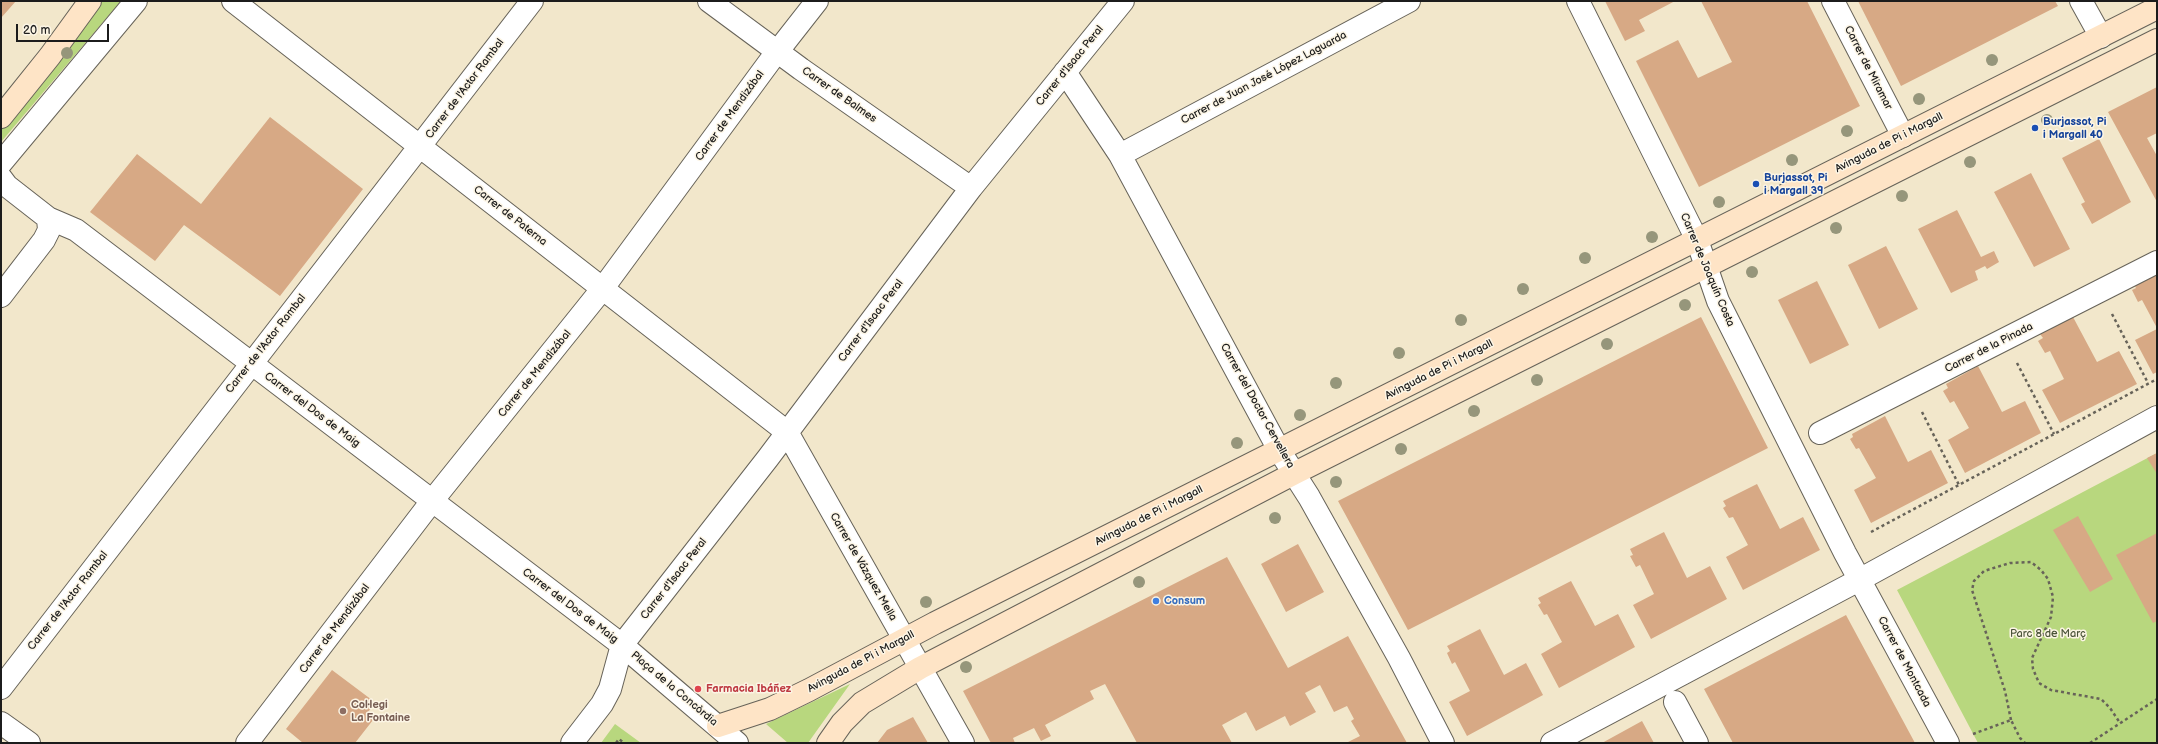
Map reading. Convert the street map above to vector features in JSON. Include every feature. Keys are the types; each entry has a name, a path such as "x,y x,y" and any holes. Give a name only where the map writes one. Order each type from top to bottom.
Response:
{"street":[{"path":"1,117 50,56 90,1"},
{"path":"1,163 136,1"},
{"name":"Carrer de Paterna","path":"233,1 787,432"},
{"name":"Carrer de l'Actor Rambal","path":"1,688 407,160 421,147 532,1"},
{"name":"Carrer de Balmes","path":"709,1 778,52 971,188"},
{"name":"Carrer de Mendizábal","path":"247,743 432,501 603,288 817,1"},
{"name":"Carrer d'Isaac Peral","path":"622,645 787,432 971,188 1123,1"},
{"name":"Carrer de Juan José López Laguarda","path":"1120,155 1409,1"},
{"name":"Carrer de Joaquín Costa","path":"1578,1 1696,240 1718,301 1859,580"},
{"name":"Carrer de Miramar","path":"1833,1 1903,136"},
{"path":"2081,1 2101,37"},
{"name":"Avinguda de Pi i Margall","path":"718,726 770,709 904,639 2157,8"},
{"path":"828,743 842,723 862,703 920,668 1295,473 2157,40"},
{"name":"Carrer del Doctor Cervellera","path":"1064,72 1120,155 1279,450 1295,473 1399,658 1443,743"},
{"name":"Carrer del Dos de Maig","path":"1,178 7,186 48,218 76,230 250,364 622,645"},
{"path":"1,296 44,240 48,230 48,218"},
{"name":"Carrer de la Pinada","path":"1820,433 2157,262"},
{"path":"1552,743 1859,580 2157,417"},
{"name":"Carrer de Vázquez Mella","path":"787,432 963,743"},
{"name":"Carrer de Montcada","path":"1859,580 1948,743"},
{"name":"Plaça de la Concòrdia","path":"572,743 602,704 610,689 622,645 737,743"},
{"path":"1675,702 1697,743"},
{"path":"1,723 30,743"}],"path":[{"path":"2100,291 2148,384"},
{"path":"2004,340 2054,434"},
{"path":"1871,532 2157,379"},
{"path":"1910,388 1959,485"},
{"path":"2025,743 2011,720 2005,691 1972,590 1974,581 1984,571 2010,563 2031,562 2041,570 2048,579 2053,597 2050,617 2032,658 2033,669 2039,683 2050,690 2101,699 2110,708 2120,723"},
{"path":"2090,743 2157,699"},
{"path":"1970,735 2011,720"},
{"path":"616,743 619,739 624,743"}],"green space":[{"path":"101,1 121,1 1,142 1,128 85,25"},
{"name":"Parc 8 de Març","path":"2157,453 2157,743 1978,743 1897,590"},
{"path":"850,684 808,743 788,743 766,724"},
{"path":"615,724 641,743 601,743"}],"building":[{"path":"1,1 16,1 1,18"},
{"path":"1605,1 1675,1 1639,20 1645,31 1625,41"},
{"path":"1701,1 1807,1 1860,106 1699,187 1636,61 1678,40 1698,78 1732,62"},
{"path":"1858,1 2055,1 2058,6 1901,86"},
{"path":"2157,87 2157,133 2147,138 2157,156 2157,202 2108,112"},
{"path":"270,117 363,189 280,296 184,225 155,261 90,212 137,154 201,204"},
{"path":"2099,139 2131,202 2092,224 2081,204 2085,202 2062,158"},
{"path":"2031,173 2070,249 2034,267 1994,192"},
{"path":"1957,210 1981,257 1994,251 1999,262 1987,269 1985,266 1975,271 1978,280 1951,293 1918,229"},
{"path":"1886,246 1918,309 1879,329 1848,265"},
{"path":"2157,272 2157,328 2142,300 2138,302 2132,290 2136,288 2134,284"},
{"path":"1817,281 1849,345 1810,364 1778,300"},
{"path":"1701,317 1768,448 1408,630 1338,501"},
{"path":"2073,317 2097,362 2119,351 2137,384 2060,423 2042,390 2064,379 2050,351 2045,353 2038,341 2043,338 2040,334"},
{"path":"2157,329 2157,372 2153,374 2135,340"},
{"path":"1978,366 2002,412 2025,401 2041,433 1965,473 1948,440 1969,428 1954,401 1950,403 1943,391 1948,388 1946,384"},
{"path":"1885,416 1908,462 1931,450 1948,483 1871,523 1854,490 1876,478 1859,448 1856,449 1850,439 1853,437 1852,434"},
{"path":"2157,453 2157,474 2147,458"},
{"path":"1757,484 1780,529 1803,517 1820,550 1743,590 1726,557 1748,545 1733,517 1729,518 1723,508 1726,506 1723,501"},
{"path":"2078,516 2113,579 2090,592 2053,530"},
{"path":"1664,532 1687,578 1710,566 1727,599 1651,639 1633,605 1654,594 1640,565 1636,567 1630,556 1633,555 1630,549"},
{"path":"2157,533 2157,621 2153,623 2116,555"},
{"path":"1298,544 1324,592 1286,612 1261,564"},
{"path":"1227,557 1288,668 1348,636 1407,743 1346,743 1360,736 1351,721 1354,719 1347,706 1334,712 1320,685 1305,693 1316,712 1290,726 1285,716 1256,731 1246,712 1222,725 1232,743 1137,743 1105,684 1090,691 1094,699 1045,725 1051,736 1041,741 1034,728 1013,738 1015,743 991,743 963,691"},
{"path":"1571,581 1595,626 1618,614 1635,647 1559,688 1541,654 1562,642 1547,614 1544,615 1538,605 1541,603 1538,598"},
{"path":"1846,615 1915,743 1733,743 1704,689"},
{"path":"1480,629 1504,675 1526,663 1543,695 1467,736 1449,702 1470,691 1455,662 1452,664 1447,653 1450,651 1447,646"},
{"name":"Col·legi La Fontaine","path":"332,670 376,703 366,714 373,720 355,743 303,743 286,729"},
{"path":"913,717 928,743 877,743 887,730"},
{"path":"1642,721 1654,743 1602,743"}],"place":[{"name":"Burjassot, Pi i Margall 40","path":"2035,128"},
{"name":"Burjassot, Pi i Margall 39","path":"1756,184"},
{"name":"Consum","path":"1156,601"},
{"name":"Farmacia Ibáñez","path":"698,689"},
{"name":"Col·legi La Fontaine","path":"343,711"}]}
